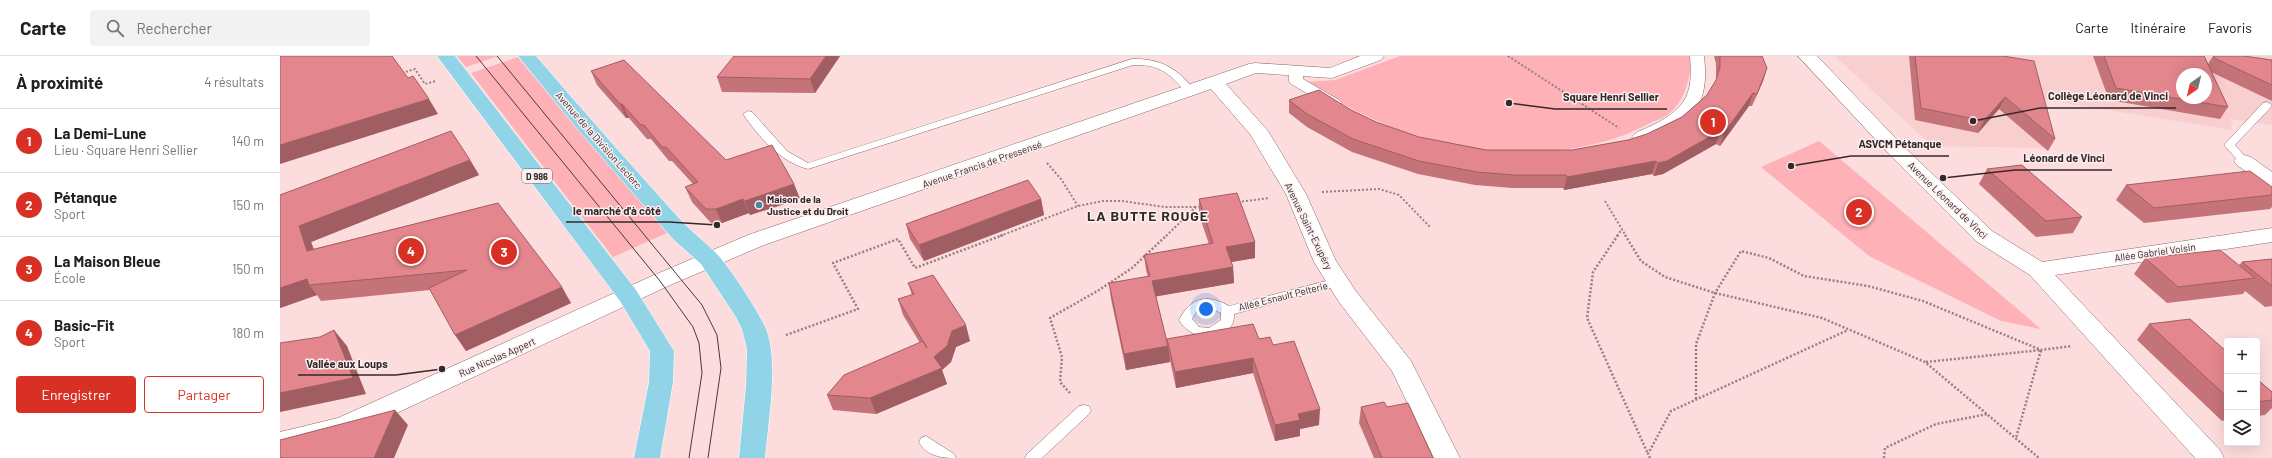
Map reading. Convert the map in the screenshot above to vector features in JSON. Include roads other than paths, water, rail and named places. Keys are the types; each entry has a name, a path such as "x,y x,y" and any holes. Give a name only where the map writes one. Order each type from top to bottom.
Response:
{"main road":[{"name":"D 986","path":"446,56 628,296 662,351 661,382 647,458"},
{"name":"Avenue de la Division Leclerc","path":"527,56 587,128 676,228 709,260 746,314 754,329 759,349 759,386 752,458"}],"street":[{"name":"Avenue Francis de Pressensé","path":"709,260 756,240 1033,146 1214,81 1257,62 1296,71 1332,73 1375,56"},
{"path":"1632,140 1660,128 1690,107 1699,81 1697,56"},
{"name":"Avenue Léonard de Vinci","path":"1807,56 1897,151 1984,236 2038,270 2105,341 2211,458"},
{"path":"1296,71 1296,81 1344,109"},
{"name":"Avenue Saint-Exupéry","path":"1214,81 1258,131 1296,194 1325,262 1338,282 1402,366 1447,458"},
{"path":"2244,161 2272,180"},
{"name":"Allée Gabriel Voisin","path":"2038,270 2272,235"},
{"name":"Rue Nicolas Appert","path":"280,442 343,427 709,260"}],"lane":[{"path":"748,114 790,159 800,166 808,166 1132,62 1149,61 1168,68 1189,90"},
{"path":"2244,161 2229,145 2267,105"},
{"name":"Allée Esnault Pelterie","path":"1227,311 1338,282"},
{"path":"1032,458 1084,410"},
{"path":"926,442 949,458"}],"tram line":[{"path":"476,56 660,281 693,327 699,343 702,373 689,458"},
{"path":"497,56 702,305 717,335 721,368 708,458"}],"place":[{"name":"Square Henri Sellier","path":"1509,103"},
{"name":"Collège Léonard de Vinci","path":"1973,121"},
{"name":"La Demi-Lune","path":"1713,122"},
{"name":"ASVCM Pétanque","path":"1791,166"},
{"name":"Léonard de Vinci","path":"1943,178"},
{"name":"Maison de la Justice et du Droit","path":"759,205"},
{"name":"Pétanque","path":"1859,212"},
{"name":"le marché d'à côté","path":"717,225"},
{"name":"Basic-Fit","path":"411,251"},
{"name":"La Maison Bleue","path":"504,252"},
{"name":"Vallée aux Loups","path":"442,369"}],"district":[{"name":"LA BUTTE ROUGE","path":"1148,215"}]}
